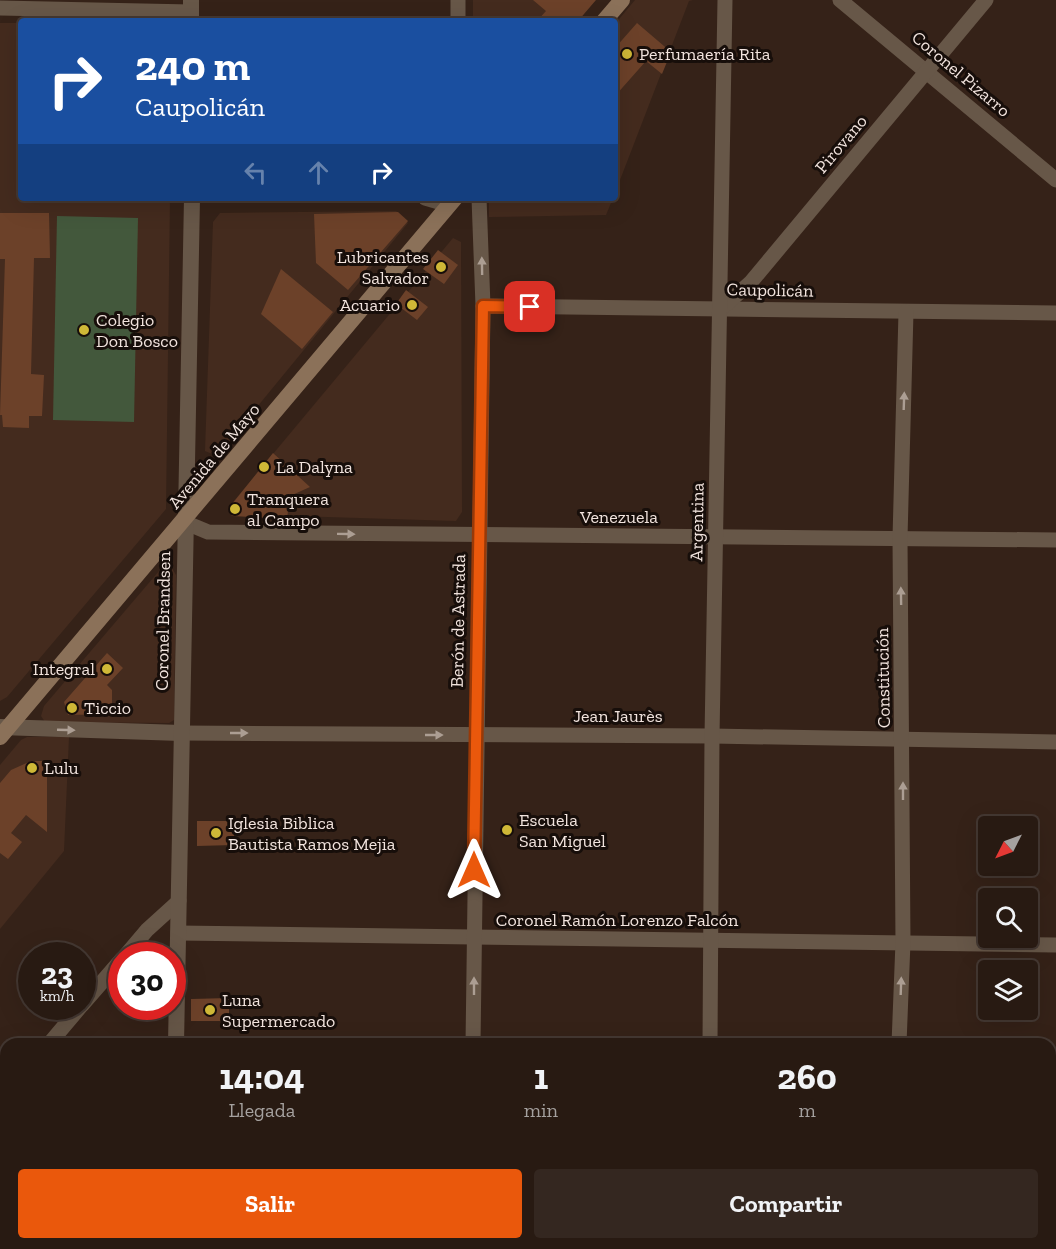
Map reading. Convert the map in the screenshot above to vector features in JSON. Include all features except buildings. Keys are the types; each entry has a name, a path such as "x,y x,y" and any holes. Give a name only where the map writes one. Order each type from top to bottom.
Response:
{"main road":[{"path":"607,18 622,0"},
{"name":"Avenida de Mayo","path":"3,730 184,522 452,202"}],"street":[{"path":"1,0 0,8 191,11"},
{"path":"458,0 458,18"},
{"name":"Argentina","path":"710,1038 709,939 725,0"},
{"name":"Coronel Pizarro","path":"840,0 928,70 1056,180"},
{"name":"Pirovano","path":"721,309 751,282 987,0"},
{"name":"Coronel Brandsen","path":"176,1038 184,522 192,201"},
{"name":"Berón de Astrada","path":"473,1038 478,536 483,306 479,201"},
{"name":"Caupolicán","path":"483,306 1056,313"},
{"name":"Constitución","path":"899,1038 903,942 900,538 906,312"},
{"name":"Venezuela","path":"184,522 208,532 1056,540"},
{"path":"3,730 181,733"},
{"name":"Jean Jaurès","path":"181,733 712,736 1056,742"},
{"path":"137,942 179,900"},
{"name":"Coronel Ramón Lorenzo Falcón","path":"178,933 1056,945"},
{"path":"96,990 108,975"},
{"path":"54,1038 70,1020"}],"shaded area":[{"path":"473,0 594,0 579,18 473,18"},
{"path":"635,0 693,0 689,1 618,185 618,20"},
{"name":"Colegio Don Bosco","path":"0,23 18,23 18,201 170,201 166,509 7,697 0,701"},
{"path":"489,201 612,201 606,215 489,217"},
{"path":"396,211 408,223 217,456 205,451 213,222 220,213"},
{"path":"453,238 461,242 462,512 456,521 231,514 228,508"},
{"path":"165,564 170,565 176,575 174,720 169,723 45,722 41,716 44,706"},
{"path":"27,737 69,737 64,851 0,929 0,765 21,740"}],"green space":[{"path":"57,216 138,218 134,422 53,420"}],"place":[{"name":"Perfumaería Rita","path":"627,54"},
{"name":"Lubricantes Salvador","path":"441,267"},
{"name":"Acuario","path":"412,305"},
{"name":"Colegio Don Bosco","path":"84,330"},
{"name":"La Dalyna","path":"264,467"},
{"name":"Tranquera al Campo","path":"235,509"},
{"name":"Integral","path":"107,669"},
{"name":"Ticcio","path":"72,708"},
{"name":"Lulu","path":"32,768"},
{"name":"Escuela San Miguel","path":"507,830"},
{"name":"Iglesia Biblica Bautista Ramos Mejia","path":"216,833"},
{"name":"Luna Supermercado","path":"210,1010"}],"route":[{"path":"474,870 483,306 530,307"}]}
